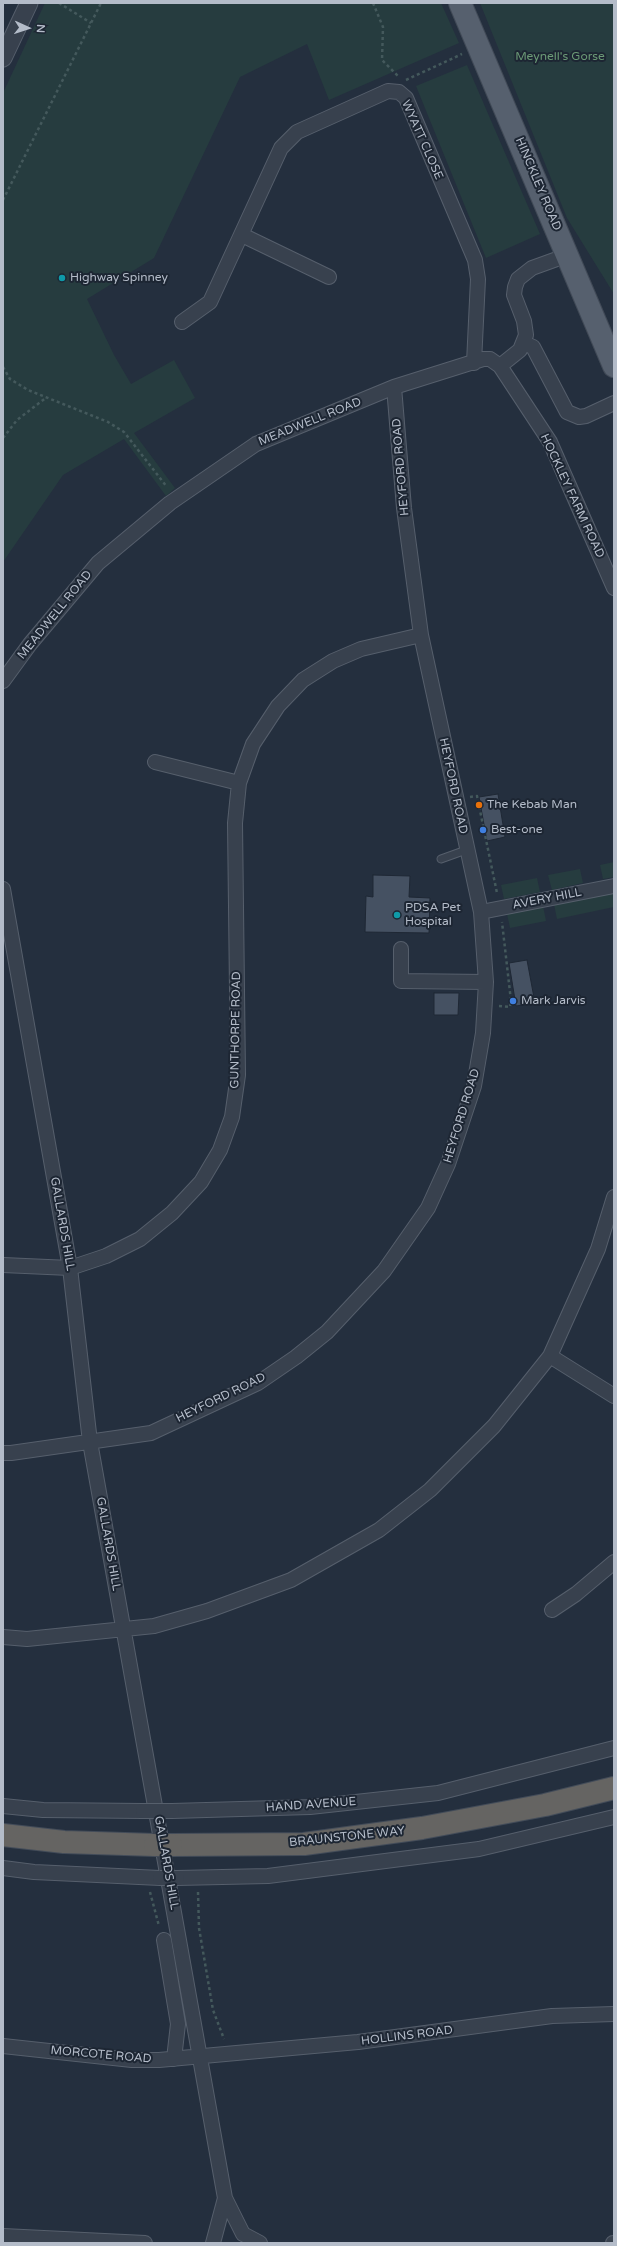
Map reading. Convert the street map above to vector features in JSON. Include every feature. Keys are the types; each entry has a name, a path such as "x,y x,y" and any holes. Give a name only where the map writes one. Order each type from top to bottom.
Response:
{"highway":[{"name":"BRAUNSTONE WAY","path":"3,1835 64,1842 163,1845 312,1843 452,1822 545,1805 614,1788"}],"main road":[{"name":"HINCKLEY ROAD","path":"460,3 568,255 609,342 614,366"}],"street":[{"path":"3,58 29,3"},
{"name":"WYATT CLOSE","path":"182,322 210,302 281,148 297,132 388,91 399,92 406,98 475,260 478,279 474,363"},
{"path":"242,235 329,277"},
{"path":"500,366 514,356 524,343 526,327 514,295 514,287 518,279 532,268 568,255"},
{"path":"524,343 533,347 566,412 579,417 586,416 614,403"},
{"name":"MEADWELL ROAD","path":"3,681 30,644 98,563 175,499 256,444 394,387 422,377 490,359 500,366"},
{"name":"HOCKLEY FARM ROAD","path":"500,366 550,442 614,588"},
{"name":"HEYFORD ROAD","path":"3,1453 10,1454 151,1433 258,1382 296,1357 327,1332 384,1270 428,1208 448,1164 474,1086 483,1033 486,982 481,912 466,850 421,635 404,508 394,387"},
{"name":"GUNTHORPE ROAD","path":"70,1268 106,1256 140,1239 172,1213 201,1182 220,1150 232,1117 238,1074 235,823 239,783 253,744 278,706 303,680 333,661 361,649 421,635"},
{"path":"155,762 239,783"},
{"name":"AVERY HILL","path":"481,912 614,886"},
{"name":"GALLARDS HILL","path":"3,889 70,1268 90,1442 225,2198 243,2234 257,2242"},
{"path":"401,949 401,981 486,982"},
{"path":"3,1637 27,1639 154,1626 207,1611 292,1580 379,1530 430,1490 494,1426 550,1356 598,1249 614,1198"},
{"path":"3,1265 70,1268"},
{"path":"550,1356 614,1396"},
{"path":"552,1610 576,1594 614,1562"},
{"name":"HAND AVENUE","path":"3,1806 43,1810 172,1812 310,1807 438,1793 614,1748"},
{"path":"3,1868 34,1872 153,1878 268,1876 479,1849 614,1816"},
{"path":"164,1940 178,2024 174,2059"},
{"name":"HOLLINS ROAD","path":"200,2056 358,2042 552,2016 614,2014"},
{"name":"MORCOTE ROAD","path":"3,2046 132,2060 174,2059 200,2056"},
{"name":"GALLARDS HILL","path":"214,2241 225,2198"},
{"path":"3,2236 145,2243"},
{"path":"201,2243 214,2241"},
{"name":"GALLARDS HILL","path":"236,2243 257,2242"}],"lane":[{"path":"441,858 466,850"}],"path":[{"path":"58,3 91,23"},
{"path":"3,200 101,3"},
{"path":"374,3 383,26 382,60 404,81 479,47"},
{"path":"3,367 10,379 28,390 108,422 124,432 175,499"},
{"path":"3,438 17,420 47,397"},
{"path":"500,1006 507,1006"},
{"name":"GALLARDS HILL","path":"198,1877 199,1928 213,2010 229,2053"},
{"path":"153,1878 164,1940"}],"green space":[{"name":"Highway Spinney","path":"45,3 441,3 459,43 329,100 307,44 240,77 154,258 87,299 114,355 131,384 174,360 195,398 134,433 175,488 166,496 124,439 63,475 3,562 3,93"},
{"name":"Meynell's Gorse","path":"480,3 614,3 614,294 567,218"},
{"path":"467,65 540,234 486,258 416,86"},
{"path":"614,862 614,877 603,879 600,865"},
{"path":"580,869 583,883 552,890 548,875"},
{"path":"537,878 540,892 504,899 501,885"},
{"path":"614,892 614,907 557,919 554,904"},
{"path":"543,906 546,921 510,928 507,914"}],"building":[{"path":"498,794 505,837 487,841 479,797"},
{"name":"PDSA Pet Hospital","path":"373,875 410,876 409,897 430,898 429,933 365,932 366,896 373,897"},
{"path":"527,960 535,1003 516,1006 509,963"},
{"path":"434,993 459,993 458,1015 434,1015"}],"place":[{"name":"Highway Spinney","path":"62,278"},
{"name":"The Kebab Man","path":"479,805"},
{"name":"Best-one","path":"483,830"},
{"name":"PDSA Pet Hospital","path":"397,915"},
{"name":"Mark Jarvis","path":"513,1001"}]}
